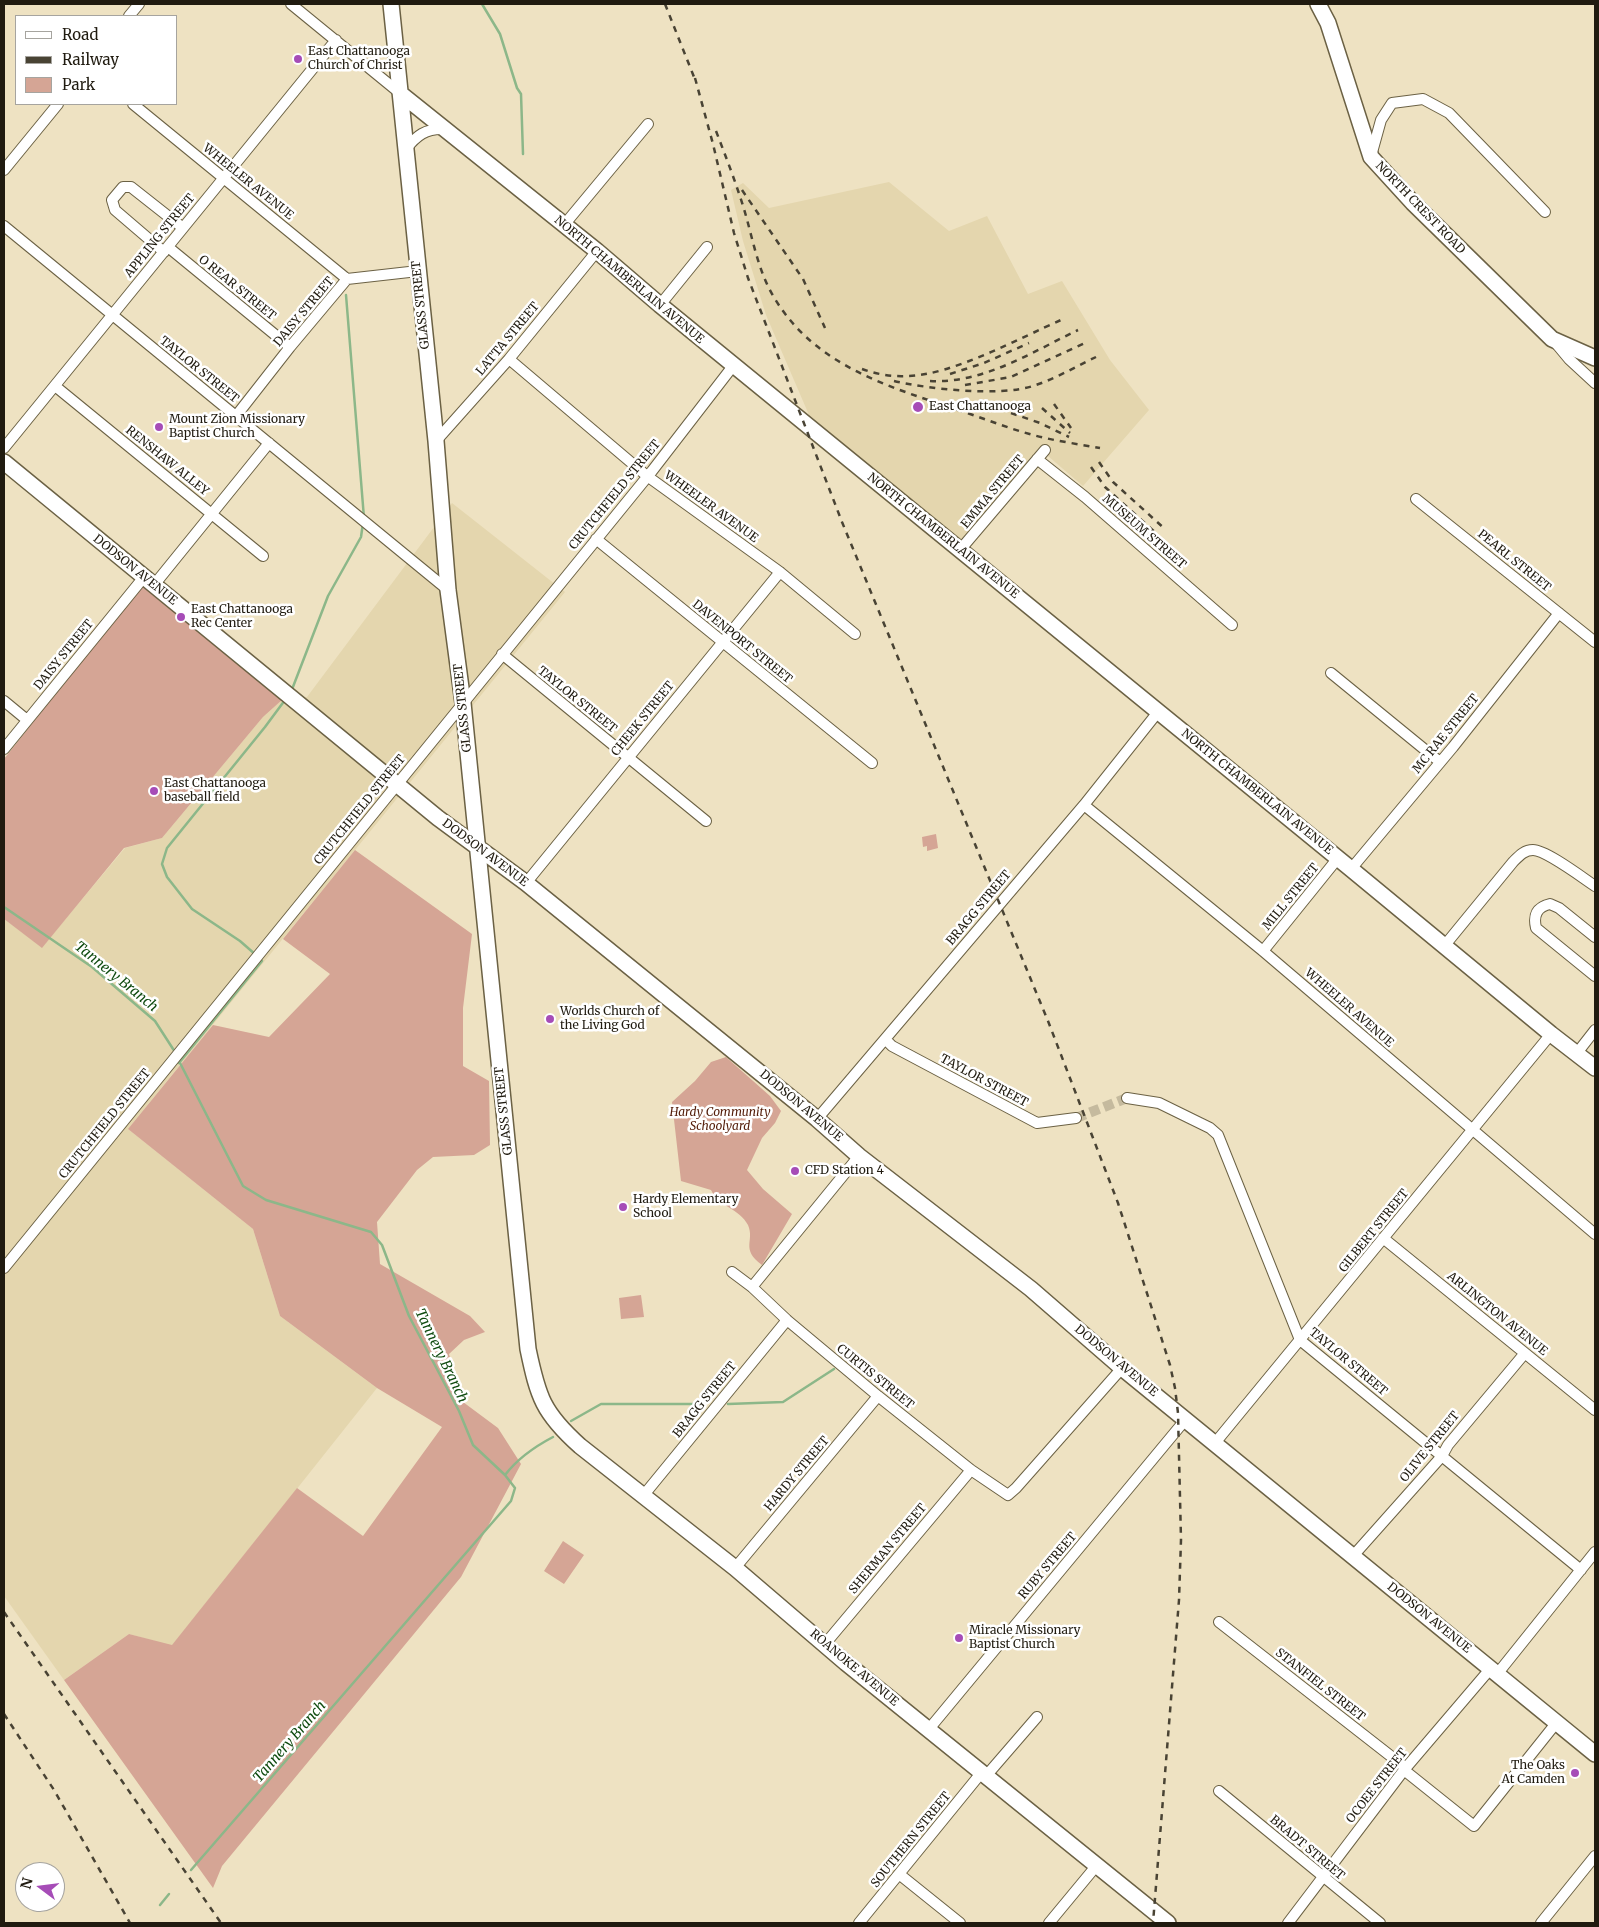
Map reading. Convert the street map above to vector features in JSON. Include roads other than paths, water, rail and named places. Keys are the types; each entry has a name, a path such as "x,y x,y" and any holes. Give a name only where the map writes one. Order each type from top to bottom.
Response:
{"street":[{"path":"130,15 139,4"},
{"name":"NORTH CHAMBERLAIN AVENUE","path":"291,4 1595,1068"},
{"name":"GLASS STREET","path":"391,4 436,441 448,590 463,703 528,1348 535,1383 546,1409"},
{"name":"NORTH CREST ROAD","path":"1318,4 1328,23 1371,157 1413,203 1552,339 1595,358"},
{"name":"APPLING STREET","path":"4,448 336,40"},
{"path":"1371,157 1381,120 1392,103 1423,99 1449,113 1544,212"},
{"path":"4,170 57,105"},
{"name":"WHEELER AVENUE","path":"134,105 348,279"},
{"path":"564,225 648,124"},
{"path":"406,149 415,137 435,128 444,128"},
{"name":"O REAR STREET","path":"183,228 131,187 123,187 112,200 115,210 290,347"},
{"name":"TAYLOR STREET","path":"4,226 448,590"},
{"path":"660,305 707,247"},
{"name":"LATTA STREET","path":"436,441 509,359 597,252"},
{"name":"DAISY STREET","path":"236,416 290,347 348,279 418,271"},
{"path":"1552,339 1569,359 1595,383"},
{"name":"WHEELER AVENUE","path":"509,359 647,476 780,572 855,634"},
{"name":"CRUTCHFIELD STREET","path":"4,1268 647,476 734,366"},
{"name":"RENSHAW ALLEY","path":"55,386 263,556"},
{"name":"DAISY STREET","path":"4,749 27,720 149,581 212,514 269,443"},
{"name":"EMMA STREET","path":"960,550 1045,450"},
{"name":"MUSEUM STREET","path":"1037,459 1085,497 1232,625"},
{"name":"DODSON AVENUE","path":"5,465 438,818 526,883 817,1119 859,1156 1031,1289 1122,1368 1595,1754"},
{"name":"PEARL STREET","path":"1416,499 1595,642"},
{"name":"DAVENPORT STREET","path":"596,539 872,763"},
{"name":"CHEEK STREET","path":"526,883 780,572"},
{"name":"MC RAE STREET","path":"1351,868 1440,762 1558,613"},
{"name":"TAYLOR STREET","path":"502,654 706,822"},
{"path":"1331,673 1440,762"},
{"path":"4,701 27,720"},
{"name":"BRAGG STREET","path":"817,1119 1084,805 1158,712"},
{"name":"WHEELER AVENUE","path":"1084,805 1263,951 1595,1234"},
{"path":"1445,945 1523,852 1533,850 1544,852 1595,886"},
{"name":"MILL STREET","path":"1263,951 1338,858"},
{"path":"1595,937 1559,908 1550,904 1543,906 1536,912 1534,920 1536,928 1595,976"},
{"path":"1577,1053 1595,1030"},
{"name":"GILBERT STREET","path":"1215,1443 1551,1034"},
{"name":"TAYLOR STREET","path":"886,1040 892,1046 1037,1123 1076,1118"},
{"name":"TAYLOR STREET","path":"1127,1098 1159,1103 1210,1128 1218,1135 1300,1340 1581,1570"},
{"path":"752,1287 859,1156"},
{"name":"ARLINGTON AVENUE","path":"1383,1238 1595,1410"},
{"name":"CURTIS STREET","path":"732,1272 752,1287 787,1320 878,1396 971,1470 1008,1495 1122,1368"},
{"name":"BRAGG STREET","path":"644,1496 787,1320"},
{"name":"OLIVE STREET","path":"1353,1556 1442,1456 1448,1445 1525,1353"},
{"name":"HARDY STREET","path":"735,1568 878,1396"},
{"name":"ROANOKE AVENUE","path":"546,1409 559,1427 580,1446 735,1568 846,1663 1168,1923"},
{"name":"RUBY STREET","path":"929,1729 1186,1419"},
{"name":"SHERMAN STREET","path":"825,1644 971,1470"},
{"name":"OCOEE STREET","path":"1288,1923 1405,1769 1494,1670 1595,1552"},
{"name":"STANFIEL STREET","path":"1219,1622 1474,1826 1557,1722"},
{"name":"SOUTHERN STREET","path":"858,1923 984,1774 1037,1717"},
{"name":"BRADT STREET","path":"1219,1791 1380,1923"},
{"path":"1541,1923 1595,1856"},
{"path":"1049,1923 1097,1865"},
{"path":"899,1874 960,1923"}],"waterway":[{"path":"482,4 500,34 517,88 521,94 523,154"},
{"path":"346,295 364,518"},
{"path":"291,692 328,596 361,537 363,523"},
{"path":"256,955 240,941 192,909 167,877 162,864 167,848 285,700"},
{"name":"Tannery Branch","path":"4,907 92,967 155,1021 175,1052"},
{"path":"179,1063 262,961 260,959"},
{"name":"Tannery Branch","path":"178,1059 243,1186 266,1200 371,1232 382,1245 409,1316 459,1411 473,1445 505,1475 515,1488 511,1501 191,1870"},
{"path":"728,1404 783,1402 834,1369"},
{"path":"571,1421 601,1404 703,1404"},
{"path":"505,1475 527,1453 553,1437"},
{"name":"Tannery Branch","path":"160,1905 169,1894"}],"tunnel":[{"path":"1076,1118 1127,1098"}],"railway":[{"path":"665,4 696,82"},
{"path":"695,78 734,233 748,278 842,522 1048,1021 1118,1203 1170,1365 1178,1413 1181,1540 1179,1600 1153,1923"},
{"path":"716,131 741,199 764,278 775,299 792,322 811,341 855,371 905,392 1023,432 1100,448"},
{"path":"742,190 803,279 825,328"},
{"path":"862,369 884,375 901,376 943,370 985,355 1061,320"},
{"path":"930,381 950,381 988,372 1025,357 1078,330"},
{"path":"965,385 1011,377 1087,342"},
{"path":"950,374 984,363 1029,343"},
{"path":"894,381 964,391 1019,389 1049,380 1096,357"},
{"path":"1054,404 1071,428"},
{"path":"1042,408 1070,433"},
{"path":"1011,413 1040,423 1069,437"},
{"path":"1099,462 1113,482 1166,530"},
{"path":"1091,467 1105,487 1158,535"},
{"path":"4,1612 221,1923"},
{"path":"4,1714 54,1790 130,1923"}],"place":[{"name":"East Chattanooga Church of Christ","path":"298,59"},
{"name":"East Chattanooga","path":"918,407"},
{"name":"Mount Zion Missionary Baptist Church","path":"159,427"},
{"name":"East Chattanooga Rec Center","path":"181,617"},
{"name":"East Chattanooga baseball field","path":"154,791"},
{"name":"Worlds Church of the Living God","path":"550,1019"},
{"name":"CFD Station 4","path":"795,1171"},
{"name":"Hardy Elementary School","path":"623,1207"},
{"name":"Miracle Missionary Baptist Church","path":"959,1638"},
{"name":"The Oaks At Camden","path":"1575,1773"}],"park label":[{"name":"Hardy Community Schoolyard","path":"720,1120"}]}
